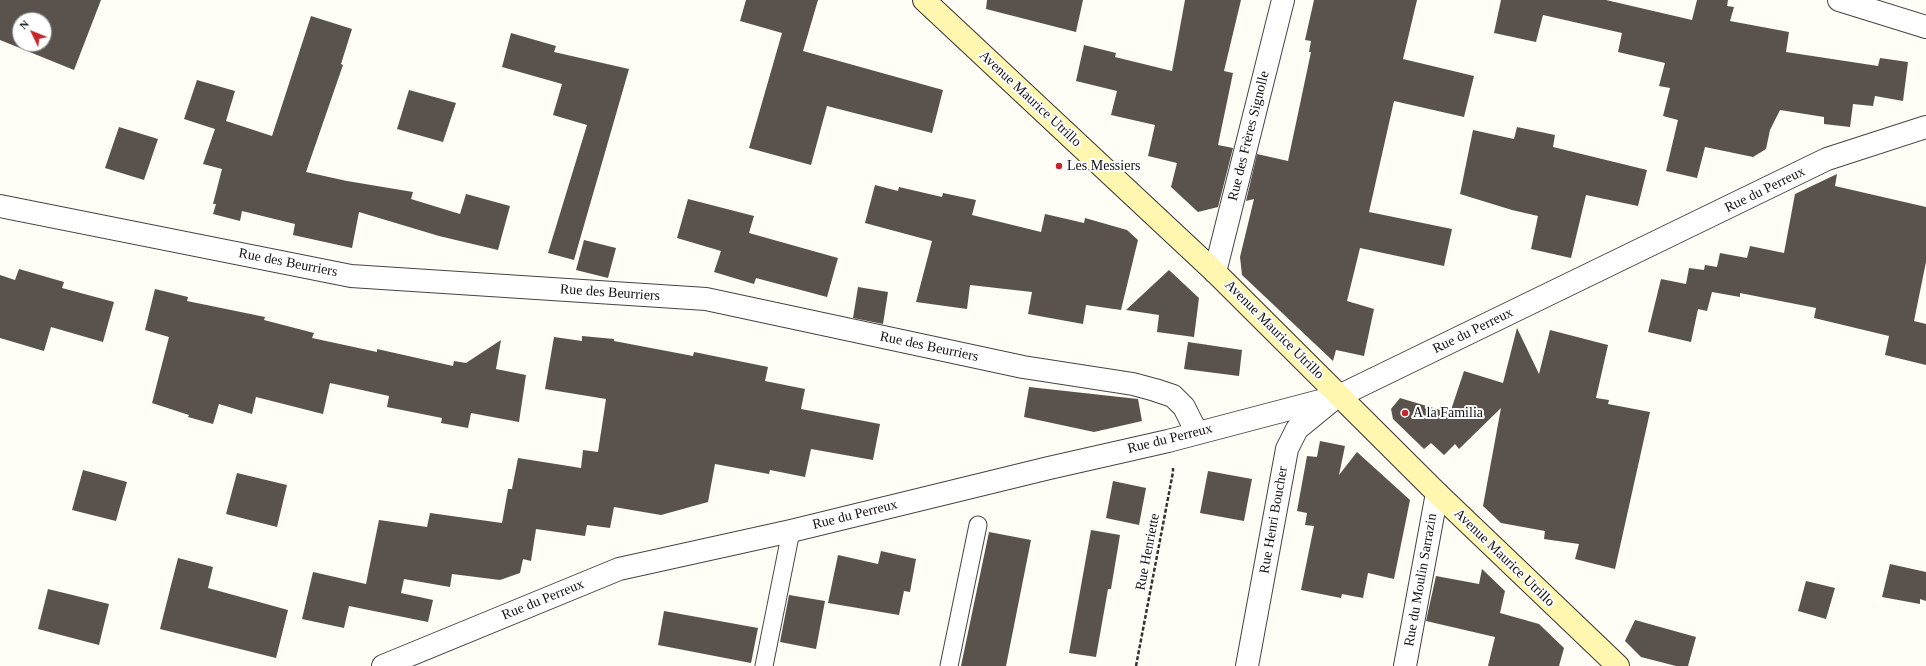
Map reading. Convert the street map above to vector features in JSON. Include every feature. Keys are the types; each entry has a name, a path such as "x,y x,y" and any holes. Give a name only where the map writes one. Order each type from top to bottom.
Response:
{"street":[{"name":"Avenue Maurice Utrillo","path":"924,0 1216,272 1437,493 1618,666"},
{"name":"Rue des Frères Signolle","path":"1216,272 1283,0"},
{"path":"1839,0 1926,26"},
{"name":"Rue du Perreux","path":"383,666 619,570 791,531 1168,441 1340,396 1827,159 1926,127"},
{"name":"Rue des Beurriers","path":"0,206 351,276 706,299 1023,367 1133,384 1155,390 1174,396 1184,407 1197,433"},
{"name":"Rue Henri Boucher","path":"1247,666 1287,449 1297,429 1312,415 1340,396"},
{"name":"Rue du Moulin Sarrazin","path":"1405,666 1437,493"}],"lane":[{"path":"949,666 978,525"},
{"path":"764,666 791,531"}],"path":[{"name":"Rue Henriette","path":"1136,666 1173,472 1168,441"}],"building":[{"path":"0,0 101,0 74,70 30,52 52,52 52,12 12,12 12,45 0,40"},
{"path":"746,0 818,0 803,51 943,90 932,133 827,106 811,165 749,148 782,33 740,21"},
{"path":"987,0 1083,0 1076,32 986,9"},
{"path":"1185,0 1241,0 1224,71 1233,73 1218,145 1233,148 1218,207 1198,212 1171,187 1177,163 1148,156 1155,125 1111,115 1117,91 1076,81 1084,45 1116,53 1115,57 1172,71"},
{"path":"1314,0 1417,0 1403,59 1474,76 1464,117 1394,101 1369,212 1452,229 1444,266 1360,248 1347,301 1374,309 1364,356 1336,350 1333,361 1242,275 1240,257 1254,199 1246,201 1257,154 1288,161 1311,52 1309,52 1311,41 1305,40"},
{"path":"1501,0 1606,0 1692,20 1697,0 1728,0 1727,6 1734,7 1730,21 1789,32 1786,52 1878,66 1880,58 1908,62 1903,101 1875,96 1873,106 1853,104 1850,127 1824,124 1824,117 1780,110 1770,130 1766,149 1753,157 1705,147 1697,178 1666,171 1678,120 1663,116 1670,88 1659,86 1665,63 1618,52 1622,33 1543,15 1536,42 1494,33"},
{"path":"311,16 352,29 341,64 343,65 306,172 347,181 413,192 411,199 460,214 466,194 510,206 498,250 439,236 359,212 352,248 293,235 295,224 242,211 240,221 213,214 216,204 213,204 222,169 203,164 215,129 184,119 197,80 235,91 226,121 272,136"},
{"path":"511,33 556,46 554,52 629,69 574,260 548,253 587,125 553,115 562,84 502,67"},
{"path":"409,90 456,103 443,142 397,129"},
{"path":"119,127 158,139 144,180 105,168"},
{"path":"1517,127 1555,135 1553,147 1647,170 1638,206 1586,195 1571,258 1531,249 1538,216 1512,210 1460,194 1473,130 1514,139"},
{"path":"1837,174 1835,186 1926,207 1926,262 1914,321 1926,324 1926,365 1885,355 1889,336 1814,318 1816,308 1740,293 1740,297 1712,292 1707,311 1698,309 1691,342 1648,332 1661,279 1686,284 1689,268 1704,270 1705,265 1717,267 1720,253 1747,258 1750,246 1784,253 1795,194"},
{"path":"875,185 898,191 899,187 942,197 943,193 976,200 972,215 1041,232 1045,214 1084,223 1085,218 1127,230 1138,240 1121,310 1086,305 1083,324 1028,314 1032,292 970,285 967,309 916,302 932,241 865,223"},
{"path":"688,199 754,216 749,233 838,258 827,297 756,278 754,284 714,272 721,251 677,238"},
{"path":"584,240 616,248 608,278 576,270"},
{"path":"19,269 64,282 62,288 114,302 103,342 51,327 44,351 0,338 0,275 15,280"},
{"path":"1169,270 1199,298 1194,337 1157,332 1159,315 1126,310"},
{"path":"858,287 888,292 883,324 853,318"},
{"path":"155,289 188,297 187,301 265,317 264,320 314,333 312,338 377,352 377,349 453,366 454,361 466,363 501,340 496,369 526,375 519,422 471,413 468,428 441,423 442,418 387,407 389,396 330,383 323,414 256,397 252,414 219,404 213,424 188,417 189,415 152,403 169,337 145,330"},
{"path":"1517,328 1539,374 1550,330 1608,345 1596,398 1609,400 1608,404 1650,412 1615,569 1575,559 1579,544 1544,539 1545,531 1501,523 1483,506 1501,408 1459,449 1455,444 1444,455 1431,443 1424,449 1393,419 1391,409 1400,398 1450,413 1464,371 1503,383"},
{"path":"582,336 614,339 614,341 693,356 694,352 768,367 765,381 805,389 801,409 880,424 873,460 811,449 805,477 770,470 769,474 715,464 708,502 661,515 614,507 610,528 587,525 585,536 536,529 531,561 523,559 520,573 500,580 452,574 450,587 404,579 401,593 433,600 428,622 349,606 344,628 302,619 313,572 366,584 379,520 427,527 430,513 502,523 508,489 512,489 518,458 581,468 583,450 598,452 606,399 545,389 554,337 582,341"},
{"path":"1188,342 1242,350 1239,376 1184,369"},
{"path":"1029,387 1138,399 1142,421 1094,432 1024,417"},
{"path":"1320,441 1345,446 1339,475 1357,452 1410,500 1394,579 1368,573 1363,598 1342,594 1341,598 1301,590 1314,526 1305,525 1307,513 1297,511 1307,456 1317,457"},
{"path":"83,470 127,482 116,521 72,510"},
{"path":"1208,471 1252,479 1244,521 1200,513"},
{"path":"237,473 287,485 277,527 226,514"},
{"path":"1113,481 1146,488 1139,525 1106,518"},
{"path":"1091,530 1120,535 1111,589 1108,589 1096,657 1069,653"},
{"path":"989,532 1031,540 1006,666 961,666"},
{"path":"881,551 916,559 910,592 904,591 899,615 828,603 838,555 878,564"},
{"path":"178,558 213,567 208,588 288,610 276,658 160,629"},
{"path":"1890,564 1926,572 1926,601 1920,599 1920,604 1882,597"},
{"path":"1482,569 1505,591 1500,613 1539,624 1564,648 1559,666 1488,666 1495,637 1426,621 1436,576 1479,584"},
{"path":"1806,581 1835,588 1826,619 1798,611"},
{"path":"48,589 109,604 99,645 38,629"},
{"path":"789,595 825,601 816,649 780,642"},
{"path":"664,611 758,628 751,663 658,645"},
{"path":"1635,620 1696,637 1688,666 1676,666 1641,657 1625,641"}],"place":[{"name":"Les Messiers","path":"1059,166"},
{"name":"A la Familia","path":"1405,413"}]}
